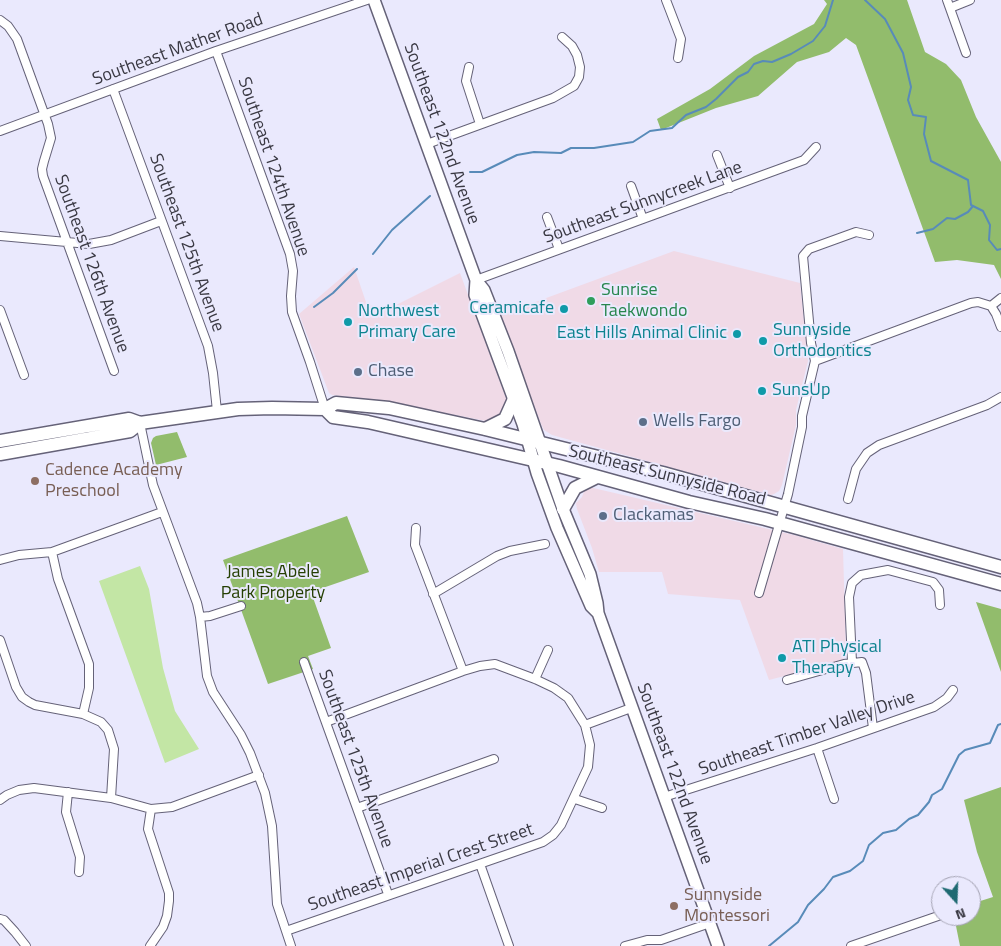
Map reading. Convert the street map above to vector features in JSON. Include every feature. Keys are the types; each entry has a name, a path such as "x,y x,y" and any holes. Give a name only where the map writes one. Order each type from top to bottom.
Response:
{"main road":[{"name":"Southeast 122nd Avenue","path":"374,0 476,280 484,290 508,351 534,441 533,460 557,528 591,606 598,613"},
{"name":"Southeast 122nd Avenue","path":"476,280 474,295 514,399 547,463 563,509 590,574 598,603 598,613 718,946"},
{"path":"486,324 493,327 501,347 503,350 508,351"},
{"path":"485,429 505,419 514,399"},
{"name":"Southeast Sunnyside Road","path":"0,441 129,419 140,423 217,411 272,408 325,409 336,403 389,408 485,429 663,473 1001,567"},
{"path":"368,422 389,408"},
{"name":"Southeast Sunnyside Road","path":"325,409 333,417 368,422 547,463 779,523 1001,584"},
{"name":"Southeast Sunnyside Road","path":"0,454 130,431 140,423"},
{"path":"37,448 58,431"},
{"path":"563,509 575,488 597,477"}],"street":[{"name":"Southeast Mather Road","path":"0,131 216,52 367,0"},
{"path":"666,0 681,39 678,58"},
{"path":"966,53 949,4 970,0"},
{"name":"Southeast 126th Avenue","path":"0,20 8,26 18,39 45,115 51,138 42,169 43,176 114,371"},
{"path":"427,144 553,98 574,86 579,76 580,67 572,46 562,37"},
{"name":"Southeast 124th Avenue","path":"216,52 290,254 293,271 292,312 325,409"},
{"path":"469,67 466,81 480,124"},
{"name":"Southeast 125th Avenue","path":"113,89 208,346 217,411"},
{"name":"Southeast Sunnycreek Lane","path":"476,280 804,160 816,147"},
{"path":"717,155 730,188"},
{"path":"631,186 643,219"},
{"path":"547,217 559,249"},
{"path":"0,236 90,244 111,240 161,221"},
{"path":"759,593 784,507 815,360 811,343 803,256 809,249 856,232 869,235"},
{"path":"990,306 1001,298"},
{"path":"815,360 978,302 990,306 996,314 1001,327"},
{"path":"0,310 24,375"},
{"path":"848,499 856,469 867,454 878,445 987,405 1001,397"},
{"path":"140,423 153,485 197,603 206,668 213,692 240,735 259,775 265,793 272,826 276,904 291,946"},
{"path":"0,560 19,555 52,552 162,512"},
{"path":"416,528 415,545 463,671"},
{"path":"433,594 497,556 510,551 545,544"},
{"path":"52,552 58,579 89,664 89,688 83,714"},
{"path":"852,662 849,597 852,583 861,575 888,570 933,582 939,590 940,605"},
{"path":"200,617 210,616 241,606"},
{"path":"0,640 16,687 22,697 35,705 83,714 101,722 108,730 113,742 115,757 111,798"},
{"path":"535,678 548,650"},
{"name":"Southeast 125th Avenue","path":"304,662 388,894"},
{"path":"787,680 852,662 862,662 866,673 873,728"},
{"path":"326,722 463,671 495,664 535,678 554,688 568,698 586,725 631,708"},
{"name":"Southeast Timber Valley Drive","path":"664,797 817,748 941,704 953,690"},
{"name":"Southeast Imperial Crest Street","path":"286,931 542,842 562,825 588,767 590,746 586,725"},
{"path":"817,748 834,799"},
{"path":"357,808 494,759"},
{"path":"0,800 19,790 34,788 111,798 151,809 172,807 259,775"},
{"path":"68,792 66,812 80,857 79,872"},
{"path":"575,799 602,808"},
{"path":"150,946 165,921 169,901 169,893 148,829 151,809"},
{"path":"480,864 510,946"},
{"path":"851,946 931,918"},
{"path":"0,919 4,920 16,932 26,946"},
{"path":"625,946 647,940 661,940 710,923"}],"shaded area":[{"path":"674,251 800,283 808,361 796,410 796,425 782,485 779,491 774,494 771,495 552,435 544,430 541,424 500,315"},
{"path":"354,267 367,305 390,308 460,273 506,398 501,415 486,421 378,400 332,395 329,393 299,314"},
{"path":"589,487 794,535 843,549 846,654 842,661 769,680 740,600 668,594 662,572 599,572 576,503 582,497 585,489"}],"green space":[{"path":"824,0 907,0 925,52 946,64 961,80 976,117 1001,162 1001,279 994,265 957,260 935,262 856,45 846,38 829,52 797,62 758,96 716,108 661,130 657,119 710,89 754,56 814,24 827,4"},
{"path":"177,432 187,457 156,465 151,443 153,438"},
{"name":"James Abele Park Property","path":"347,516 369,572 311,592 331,648 308,656 313,669 268,684 223,560"},
{"path":"140,566 149,589 163,668 175,711 199,749 165,763 99,581"},
{"path":"976,602 1001,609 1001,672"},
{"path":"1001,787 1001,946 960,946 956,926 981,926 981,901 993,897 977,852 964,800"}],"waterway":[{"path":"470,172 482,172 517,155 534,152 561,153 571,148 594,148 633,142 650,131 672,128 686,115 706,107 738,77 748,72 754,64 763,61 772,62 791,54 813,41 825,26 833,0"},
{"path":"865,0 885,19 903,53 911,87 908,100 913,115 926,117 924,134 931,161 968,180 971,205 983,211 990,225 989,240 997,250 1001,249"},
{"path":"373,254 392,230 430,196"},
{"path":"917,233 933,229 947,218 955,219 968,212 973,206"},
{"path":"314,307 333,293 357,269"},
{"path":"769,946 798,922 808,905 833,877 850,871 863,861 869,845 883,833 896,830 909,819 918,815 929,802 932,795 942,789 959,755 965,750 990,743 998,725 1001,724"}],"place":[{"name":"Sunrise Taekwondo","path":"591,301"},
{"name":"Ceramicafe","path":"564,309"},
{"name":"Northwest Primary Care","path":"348,322"},
{"name":"East Hills Animal Clinic","path":"737,334"},
{"name":"Sunnyside Orthodontics","path":"763,341"},
{"name":"Chase","path":"358,372"},
{"name":"SunsUp","path":"762,391"},
{"name":"Wells Fargo","path":"643,422"},
{"name":"Cadence Academy Preschool","path":"35,481"},
{"name":"Clackamas","path":"603,516"},
{"name":"ATI Physical Therapy","path":"782,658"},
{"name":"Sunnyside Montessori","path":"674,906"}]}
